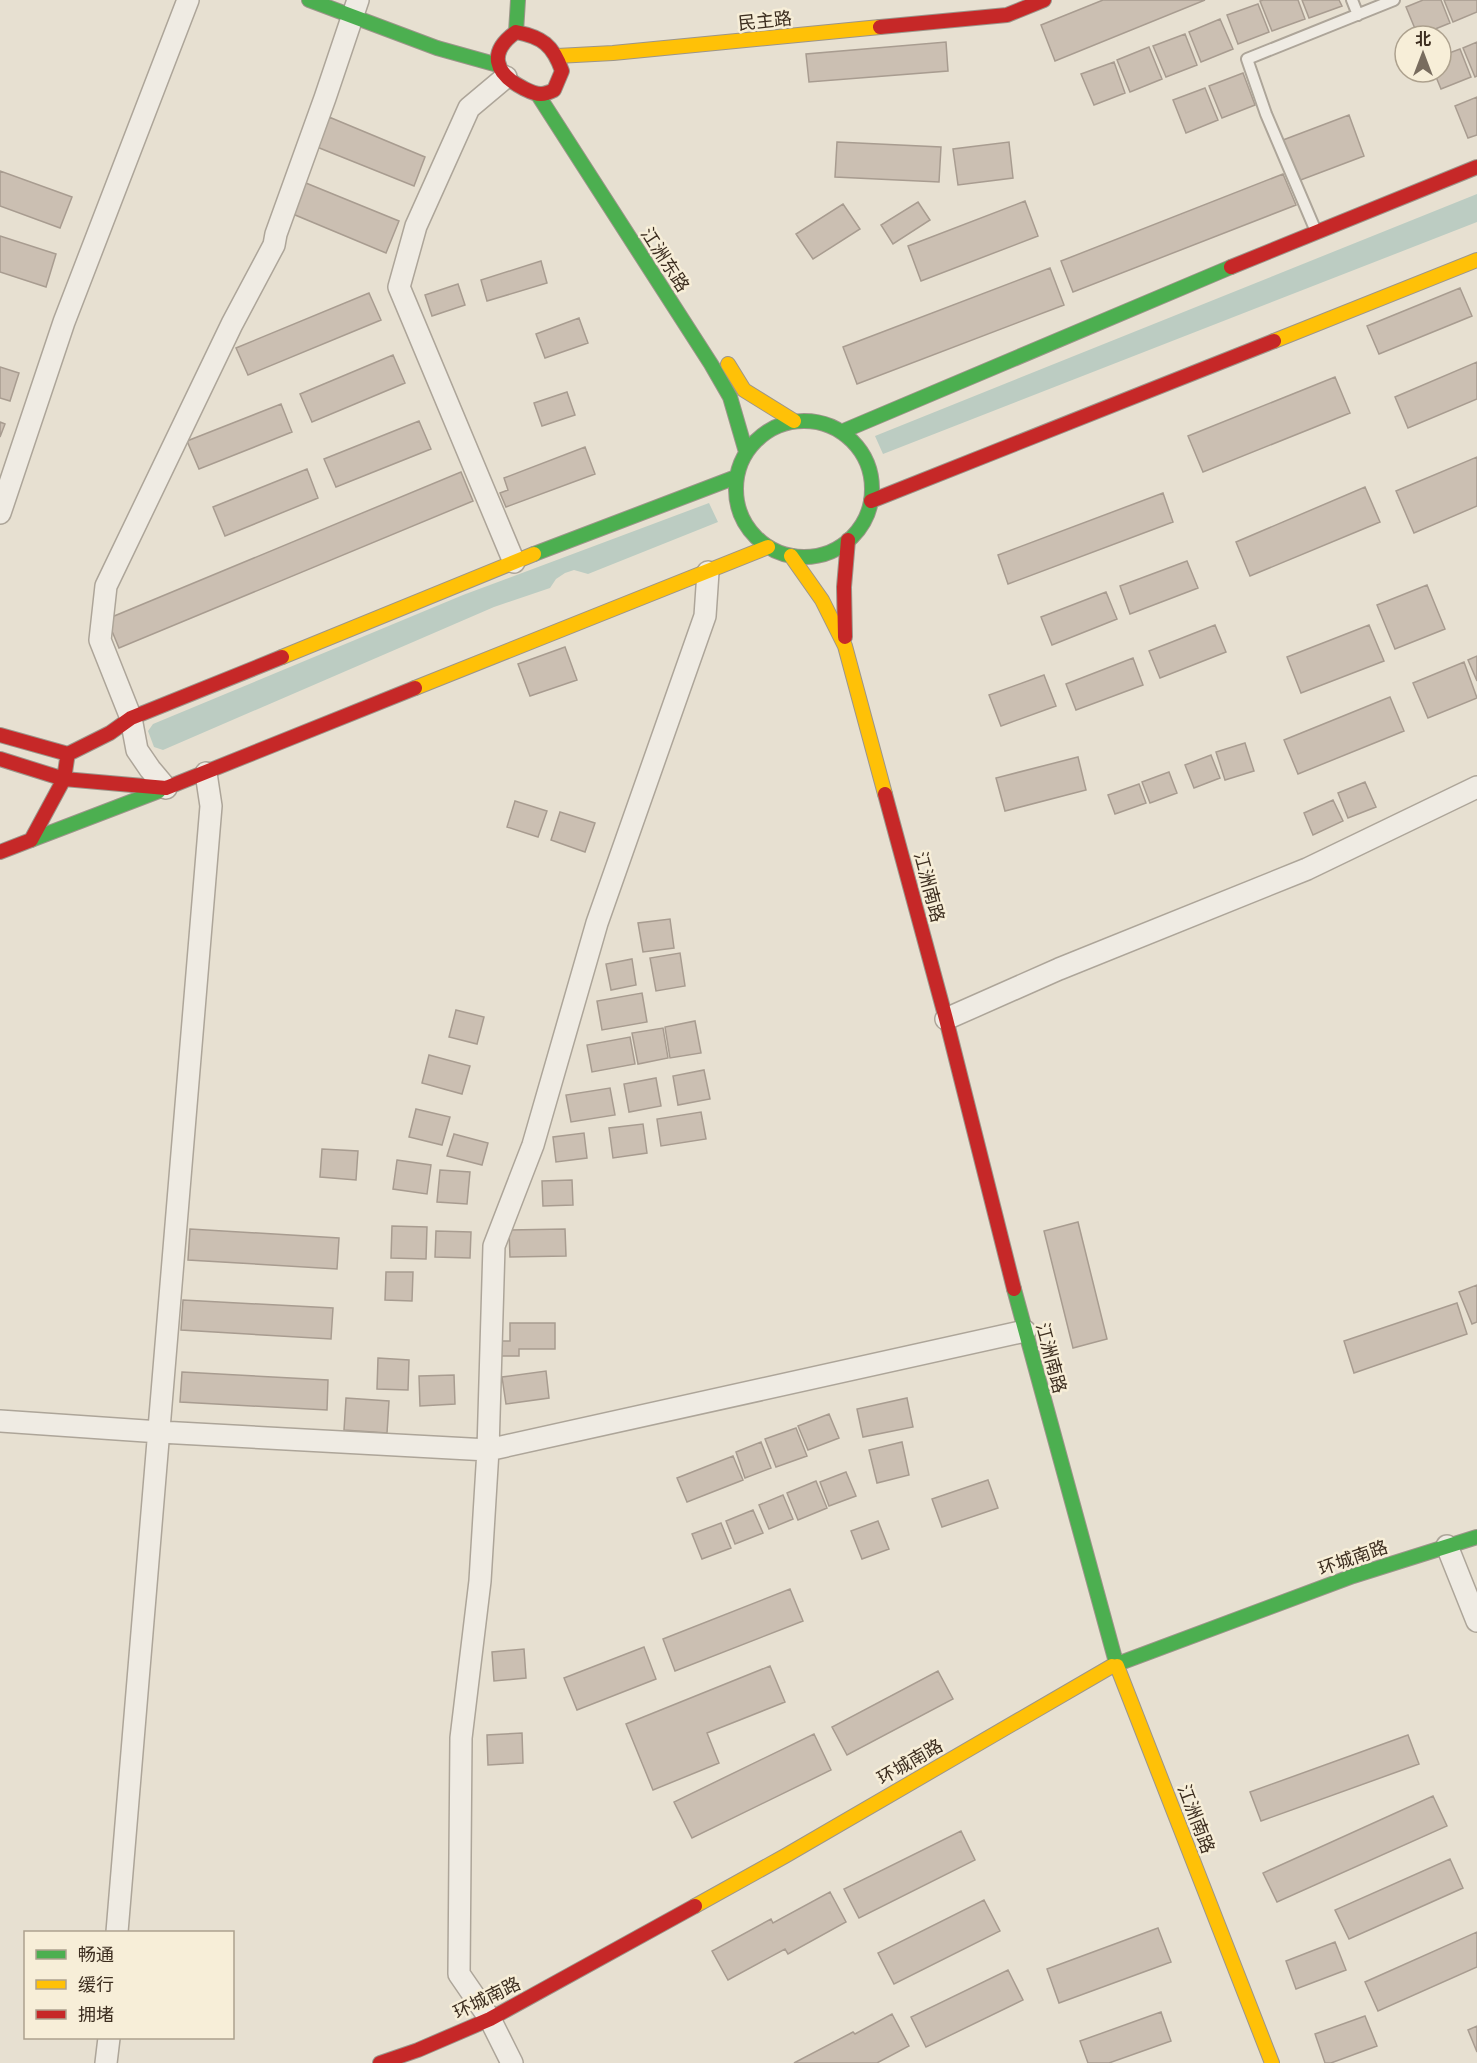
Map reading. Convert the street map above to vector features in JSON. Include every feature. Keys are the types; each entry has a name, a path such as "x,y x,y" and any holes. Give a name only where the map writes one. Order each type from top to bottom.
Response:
{"main road":[{"path":"309,0 355,8 437,48 502,71 519,87 538,95 557,95 562,71 557,56 546,43 532,35 516,32 504,39 496,51 502,71"},
{"path":"516,32 518,0"},
{"name":"民主路","path":"557,56 625,52 1007,15 1044,0"},
{"name":"江洲东路","path":"538,95 711,363 730,396 746,452"},
{"path":"841,432 1316,231 1477,167"},
{"path":"871,501 1477,260"},
{"path":"722,354 744,390 794,422"},
{"path":"808,421 826,424 841,432 853,442 866,463 872,486 871,501 859,529 836,549 807,557 791,556 768,547 758,540 742,518 735,491 736,477 746,452 756,440 767,431 794,422 808,421"},
{"path":"0,735 68,754 110,733 131,718 514,562 736,477"},
{"path":"845,646 844,587 848,540"},
{"path":"0,852 206,773 768,547"},
{"path":"791,556 822,600 845,646"},
{"name":"江洲南路","path":"845,646 946,1019 1025,1331 1116,1664 1272,2063"},
{"path":"31,840 64,778 68,754"},
{"path":"0,759 64,778 166,788"},
{"name":"环城南路","path":"380,2063 418,2050 496,2030 784,1856 1116,1664 1353,1576 1453,1559 1477,1537"}],"street":[{"path":"0,513 64,322 188,0"},
{"path":"166,788 137,750 131,718 100,640 106,586 232,324 274,245 355,8"},
{"path":"502,71 469,108 416,226 399,286 514,562"},
{"path":"512,2063 496,2030 459,1974 461,1738 480,1581 488,1450 494,1246 533,1145 597,923 705,616 708,572"},
{"path":"117,1931 212,806 206,773"},
{"path":"946,1019 1059,969 1307,869 1477,787"},
{"path":"0,1421 488,1450 1025,1331"},
{"path":"1453,1559 1477,1620"},
{"path":"106,2063 109,2039"}],"lane":[{"path":"1007,0 1007,15"},
{"path":"1352,0 1358,15"},
{"path":"1316,231 1266,114 1247,59 1394,0"}],"shaded area":[{"path":"1477,194 1477,222 883,454 875,436"},
{"path":"709,503 718,522 588,574 574,570 565,573 556,579 550,588 494,607 163,750 154,747 148,731 153,724 463,595"}],"building":[{"path":"1103,0 1205,0 1055,61 1041,25"},
{"path":"1298,0 1305,19 1272,31 1260,1"},
{"path":"1302,0 1339,0 1342,6 1309,18"},
{"path":"1423,0 1441,0 1450,23 1413,24 1406,7"},
{"path":"1444,0 1477,0 1477,12 1453,22"},
{"path":"1258,4 1269,32 1238,44 1227,15"},
{"path":"1220,19 1233,49 1201,62 1189,32"},
{"path":"1185,34 1197,65 1166,77 1153,46"},
{"path":"946,42 948,71 809,82 806,54"},
{"path":"1477,42 1477,76 1475,77 1463,48"},
{"path":"1149,47 1162,79 1130,92 1117,60"},
{"path":"1460,49 1471,77 1441,89 1439,84 1453,84 1453,52"},
{"path":"1114,62 1125,93 1094,105 1081,74"},
{"path":"1243,73 1255,105 1222,118 1209,86"},
{"path":"1205,88 1218,120 1186,133 1173,100"},
{"path":"1477,97 1477,135 1468,138 1455,106"},
{"path":"1349,115 1364,156 1298,181 1283,140"},
{"path":"329,117 425,157 414,186 317,147"},
{"path":"837,142 941,147 939,182 835,177"},
{"path":"1009,142 1013,178 958,185 953,149"},
{"path":"0,171 72,197 60,228 0,206"},
{"path":"1283,174 1296,205 1073,292 1061,261"},
{"path":"301,181 399,221 386,253 288,212"},
{"path":"1025,201 1038,236 921,281 908,246"},
{"path":"918,202 930,220 893,244 881,225"},
{"path":"843,204 860,229 813,259 796,234"},
{"path":"0,236 56,254 46,287 0,272"},
{"path":"541,261 547,283 487,301 481,280"},
{"path":"1050,268 1064,305 857,384 843,347"},
{"path":"458,284 465,305 432,316 425,295"},
{"path":"1460,288 1472,316 1379,354 1367,326"},
{"path":"369,293 381,320 248,375 236,348"},
{"path":"579,318 588,343 545,358 536,334"},
{"path":"393,355 405,383 312,422 300,394"},
{"path":"1477,362 1477,399 1408,428 1395,397"},
{"path":"0,367 19,373 10,401 0,398"},
{"path":"1335,377 1350,413 1203,472 1188,436"},
{"path":"567,392 575,415 542,426 534,403"},
{"path":"281,404 292,432 199,469 187,441"},
{"path":"419,421 431,449 336,487 324,459"},
{"path":"0,422 5,424 0,437"},
{"path":"585,447 595,474 506,507 500,493 508,490 504,478"},
{"path":"1477,457 1477,506 1414,533 1396,491"},
{"path":"307,469 318,498 225,536 213,507"},
{"path":"461,472 473,501 119,648 107,619"},
{"path":"1365,487 1380,522 1250,576 1236,542"},
{"path":"1163,493 1173,522 1008,584 998,555"},
{"path":"1187,561 1198,588 1130,614 1120,586"},
{"path":"1427,585 1445,629 1395,649 1377,605"},
{"path":"1106,592 1117,619 1052,645 1041,617"},
{"path":"1215,625 1226,652 1160,678 1149,651"},
{"path":"1369,625 1384,661 1301,693 1287,657"},
{"path":"565,647 577,680 530,696 518,664"},
{"path":"1477,656 1477,681 1468,660"},
{"path":"1133,658 1143,685 1076,710 1066,684"},
{"path":"1464,662 1477,698 1428,718 1413,683"},
{"path":"1044,675 1056,706 1001,726 989,695"},
{"path":"1390,697 1404,731 1298,774 1284,740"},
{"path":"1245,743 1254,771 1225,780 1216,752"},
{"path":"1211,755 1220,778 1194,788 1185,765"},
{"path":"1078,757 1086,790 1005,811 996,778"},
{"path":"1169,772 1177,793 1150,803 1142,782"},
{"path":"1365,782 1376,807 1348,818 1338,793"},
{"path":"1139,784 1146,803 1115,814 1108,795"},
{"path":"1333,800 1343,821 1313,835 1304,813"},
{"path":"515,801 547,811 538,837 507,827"},
{"path":"560,812 595,823 585,852 551,840"},
{"path":"670,919 674,948 643,952 638,923"},
{"path":"680,953 685,986 656,991 650,958"},
{"path":"632,959 636,985 611,990 606,964"},
{"path":"642,993 647,1022 602,1030 597,1001"},
{"path":"456,1010 484,1017 477,1044 449,1037"},
{"path":"695,1021 701,1053 670,1058 665,1027"},
{"path":"663,1028 668,1058 638,1064 632,1033"},
{"path":"630,1037 635,1064 592,1072 587,1045"},
{"path":"429,1055 470,1066 462,1094 422,1083"},
{"path":"704,1070 710,1099 678,1105 673,1076"},
{"path":"656,1078 661,1106 629,1112 624,1084"},
{"path":"610,1088 615,1115 571,1122 566,1095"},
{"path":"416,1109 450,1117 442,1145 409,1137"},
{"path":"701,1112 706,1139 661,1146 657,1119"},
{"path":"643,1124 647,1153 613,1158 609,1128"},
{"path":"584,1133 587,1158 556,1162 553,1137"},
{"path":"454,1134 488,1143 482,1165 447,1156"},
{"path":"322,1149 358,1151 356,1180 320,1177"},
{"path":"397,1160 431,1165 427,1194 393,1189"},
{"path":"440,1170 470,1172 467,1204 437,1202"},
{"path":"572,1180 573,1205 543,1206 542,1181"},
{"path":"1078,1222 1107,1339 1073,1348 1044,1231"},
{"path":"392,1226 427,1227 426,1259 391,1258"},
{"path":"190,1229 339,1238 337,1269 188,1260"},
{"path":"565,1229 566,1256 510,1257 509,1230"},
{"path":"436,1231 471,1232 470,1258 435,1257"},
{"path":"386,1272 413,1272 412,1301 385,1300"},
{"path":"1477,1285 1477,1322 1472,1324 1459,1292"},
{"path":"183,1300 333,1308 331,1339 181,1330"},
{"path":"1457,1303 1467,1334 1354,1373 1344,1341"},
{"path":"510,1323 555,1323 555,1349 519,1349 519,1356 499,1356 499,1341 510,1341"},
{"path":"378,1358 409,1360 408,1390 377,1389"},
{"path":"546,1371 549,1398 506,1404 502,1377"},
{"path":"182,1372 328,1380 327,1410 180,1402"},
{"path":"454,1375 455,1404 420,1406 419,1376"},
{"path":"346,1398 389,1401 387,1433 344,1430"},
{"path":"907,1398 913,1427 863,1437 857,1409"},
{"path":"829,1414 839,1438 808,1450 798,1426"},
{"path":"796,1428 807,1456 776,1467 765,1439"},
{"path":"761,1442 771,1468 745,1478 736,1452"},
{"path":"902,1442 909,1475 877,1483 869,1450"},
{"path":"733,1456 743,1480 687,1502 677,1478"},
{"path":"846,1472 856,1496 829,1506 820,1482"},
{"path":"988,1480 998,1508 942,1527 932,1499"},
{"path":"816,1481 827,1508 798,1520 787,1493"},
{"path":"783,1495 793,1519 769,1529 759,1505"},
{"path":"753,1510 763,1533 735,1544 726,1521"},
{"path":"878,1521 889,1549 862,1559 851,1531"},
{"path":"721,1523 731,1548 702,1559 692,1534"},
{"path":"790,1589 803,1621 675,1671 663,1639"},
{"path":"644,1647 656,1679 577,1710 564,1678"},
{"path":"524,1649 526,1678 494,1681 492,1652"},
{"path":"770,1666 785,1702 707,1733 719,1763 653,1790 626,1724"},
{"path":"938,1671 953,1699 847,1755 832,1727"},
{"path":"522,1733 523,1763 488,1765 487,1735"},
{"path":"814,1734 831,1770 692,1838 674,1802"},
{"path":"1408,1735 1419,1764 1261,1821 1250,1792"},
{"path":"1433,1796 1447,1826 1277,1902 1263,1873"},
{"path":"961,1831 975,1860 859,1918 844,1889"},
{"path":"1450,1859 1463,1888 1349,1939 1335,1910"},
{"path":"830,1892 846,1922 788,1954 785,1949 728,1980 712,1951 771,1919 773,1923"},
{"path":"984,1900 1000,1931 894,1984 878,1953"},
{"path":"1158,1928 1171,1962 1059,2003 1047,1969"},
{"path":"1477,1932 1477,1967 1378,2011 1365,1982"},
{"path":"1335,1942 1346,1970 1296,1989 1286,1961"},
{"path":"1008,1970 1023,2000 926,2047 911,2017"},
{"path":"1161,2012 1171,2041 1109,2063 1088,2063 1080,2041"},
{"path":"892,2014 909,2046 877,2063 794,2063 853,2032 855,2034"},
{"path":"1365,2016 1377,2046 1331,2063 1325,2063 1315,2034"},
{"path":"1477,2026 1477,2052 1468,2030"}],"traffic: fast":[{"path":"309,0 437,48 498,65"},
{"path":"516,32 518,0"},
{"path":"538,95 711,364 730,397 746,452"},
{"path":"841,432 1231,267"},
{"path":"804,421 830,426 852,441 867,463 872,489 867,515 852,537 830,552 804,557 778,552 756,537 741,515 736,489 741,463 756,441 778,426 804,421"},
{"path":"534,554 736,477"},
{"path":"31,840 159,791"},
{"path":"1014,1289 1117,1666"},
{"path":"1112,1666 1353,1576 1477,1537"}],"traffic: slow":[{"path":"557,56 613,53 880,27"},
{"path":"1274,341 1477,260"},
{"path":"728,364 744,390 794,421"},
{"path":"415,688 768,547"},
{"path":"282,657 534,554"},
{"path":"791,556 822,600 845,646 885,794"},
{"path":"695,1906 1112,1666"},
{"path":"1117,1666 1272,2063"}],"traffic: jam":[{"path":"880,27 1007,15 1044,0"},
{"path":"516,32 540,40 555,55 562,71 554,90 543,94 532,92 513,82 501,69 498,62 501,47 516,32"},
{"path":"1231,267 1477,167"},
{"path":"871,501 1274,341"},
{"path":"845,637 844,587 848,540"},
{"path":"0,735 68,754 110,733 131,718 282,657"},
{"path":"0,759 64,779 166,788 415,688"},
{"path":"0,852 31,840 64,779 67,759"},
{"path":"885,794 946,1019 1014,1289"},
{"path":"380,2063 418,2050 490,2019 695,1906"}]}
